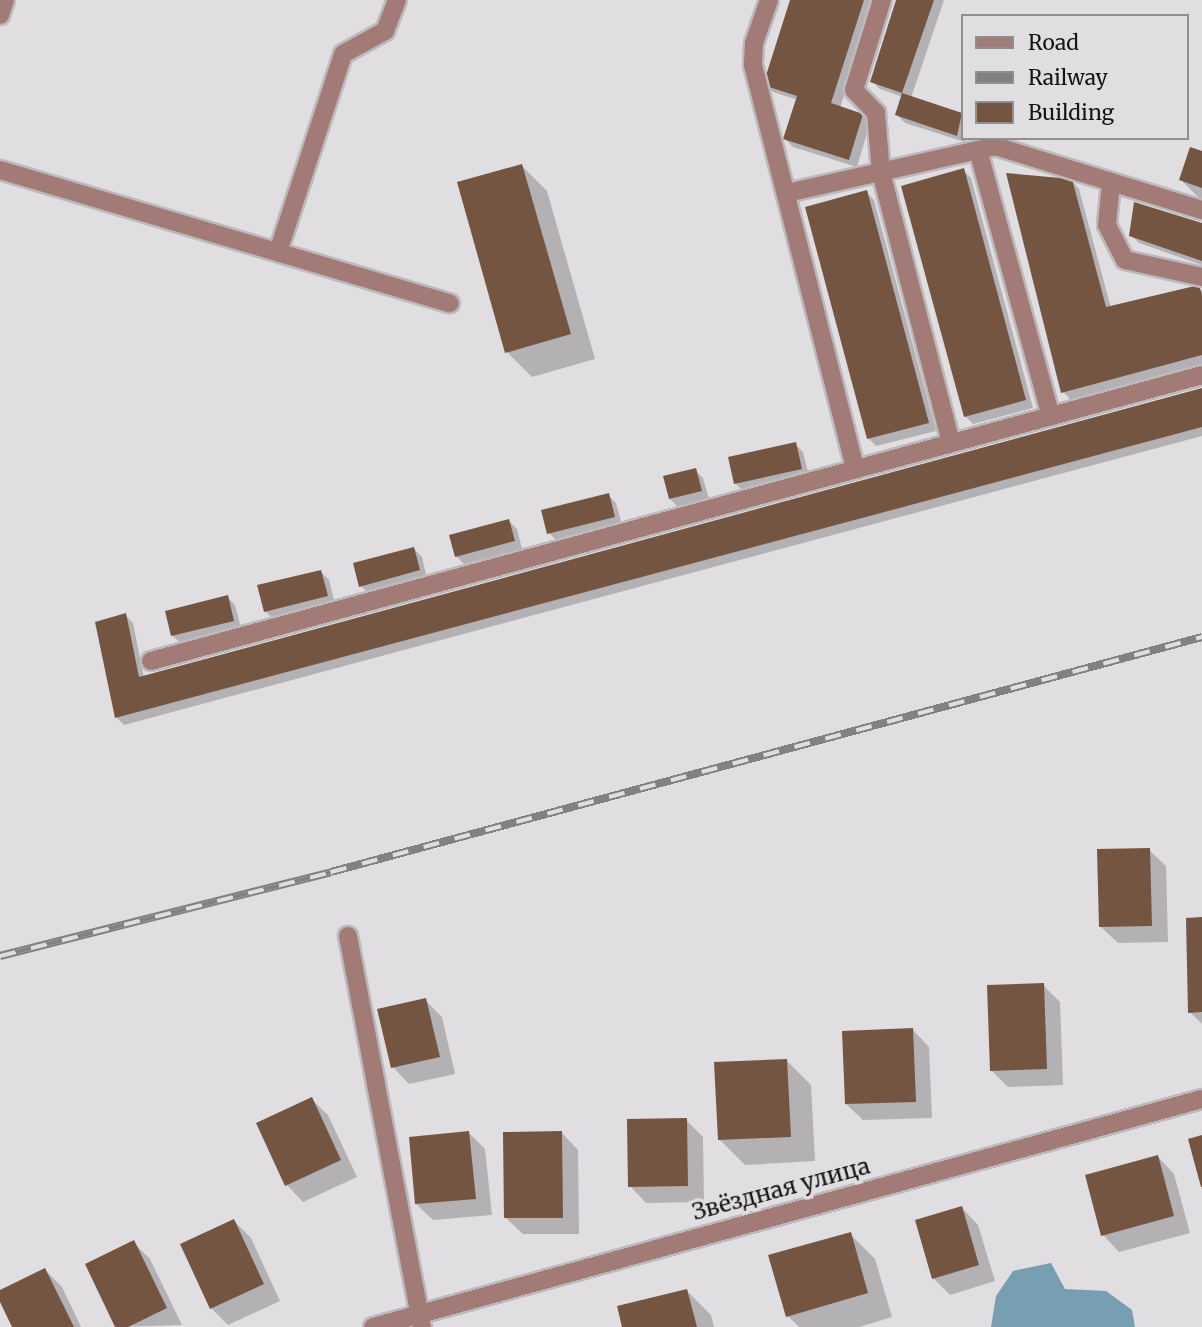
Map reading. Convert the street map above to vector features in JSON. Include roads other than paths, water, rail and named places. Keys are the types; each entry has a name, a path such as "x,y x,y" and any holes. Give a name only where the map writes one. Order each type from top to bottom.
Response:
{"street":[{"path":"0,15 5,0"},
{"path":"278,252 343,54 384,31 397,0"},
{"path":"769,0 754,43 753,65 855,469"},
{"path":"882,0 854,90 876,113 881,172 951,443"},
{"path":"786,193 995,146 1202,210"},
{"path":"978,150 1051,416"},
{"path":"0,170 450,303"},
{"path":"1111,182 1107,225 1125,260 1202,277"},
{"path":"151,661 1202,375"},
{"path":"348,936 420,1321"},
{"name":"Звёздная улица","path":"373,1327 420,1321 1202,1099"}],"water":[{"path":"1051,1263 1065,1289 1106,1291 1132,1310 1135,1327 991,1327 996,1296 1013,1271"}],"railway":[{"path":"0,956 331,872 1202,637"}]}
